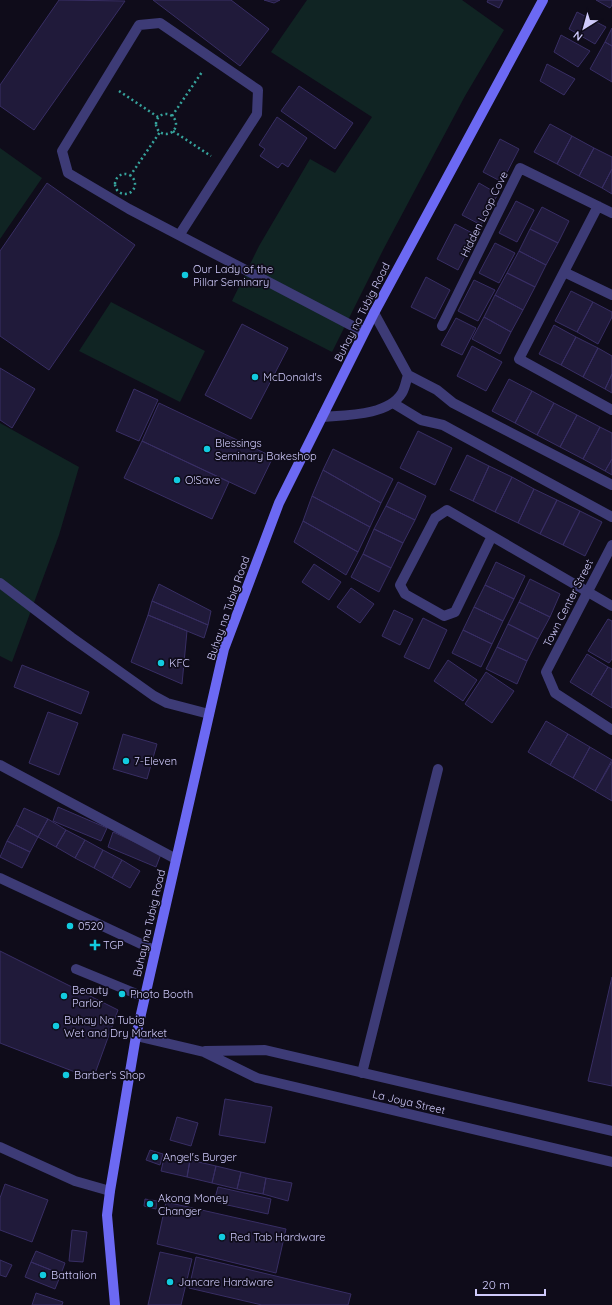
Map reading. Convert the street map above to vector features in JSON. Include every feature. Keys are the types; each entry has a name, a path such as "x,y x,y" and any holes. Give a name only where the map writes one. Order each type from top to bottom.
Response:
{"main road":[{"name":"Buhay na Tubig Road","path":"115,1305 107,1215 110,1191 144,997 224,648 279,503 364,332 543,0"}],"street":[{"path":"180,234 257,114 258,90 160,24 139,25 62,151 68,173 129,209 180,234 364,332"},
{"name":"Hidden Loop Cove","path":"442,326 520,168 612,213"},
{"path":"598,206 519,359 612,410"},
{"path":"564,272 612,295"},
{"path":"374,313 408,375 437,390 453,402 612,485"},
{"path":"322,417 369,413 393,403 402,393 408,375"},
{"path":"393,403 421,420 443,424 612,517"},
{"path":"492,536 455,612 444,616 405,594 400,585 435,518 447,510 588,591 612,606"},
{"name":"Town Center Street","path":"612,545 546,672 555,693 612,730"},
{"path":"0,583 71,637 154,696 167,703 209,714"},
{"path":"0,764 176,859"},
{"path":"362,1073 438,769"},
{"path":"0,878 154,950"},
{"path":"76,969 144,997"},
{"name":"La Joya Street","path":"136,1036 204,1052 257,1078 612,1162"},
{"name":"La Joya Street","path":"204,1052 265,1050 612,1131"},
{"path":"0,1147 75,1181 110,1191"}],"path":[{"path":"172,116 211,59"},
{"path":"105,81 158,117"},
{"path":"166,114 172,116 176,125 173,131 165,134 160,132 156,125 158,117 166,114"},
{"path":"173,131 224,165"},
{"path":"130,176 160,132"},
{"path":"122,174 130,176 134,181 132,191 126,194 120,193 114,186 115,180 122,174"}],"green space":[{"path":"307,0 462,0 504,30 465,96 383,250 332,352 232,301 259,246 310,159 335,173 372,117 271,52"},
{"path":"0,148 42,178 0,239"},
{"path":"111,302 205,351 180,402 79,351"},
{"path":"0,423 79,467 59,535 12,662 0,656"}],"building":[{"path":"59,0 125,1 34,130 0,106 0,85"},
{"path":"153,0 231,0 269,29 240,66"},
{"path":"264,0 280,0 274,3"},
{"path":"488,0 503,0 499,8 487,2"},
{"path":"596,0 612,0 612,5 610,8"},
{"path":"577,12 606,27 595,44 569,29"},
{"path":"612,28 612,46 605,42"},
{"path":"561,35 590,51 578,67 554,52"},
{"path":"605,42 612,46 612,82 590,69"},
{"path":"547,64 575,79 564,95 540,81"},
{"path":"299,86 353,123 335,149 281,111"},
{"path":"277,117 307,138 288,167 282,163 278,168 260,156 265,149 259,145"},
{"path":"550,124 572,136 557,164 534,152"},
{"path":"572,136 594,148 579,176 557,164"},
{"path":"500,139 519,149 502,182 483,172"},
{"path":"594,148 612,157 612,169 602,188 579,176"},
{"path":"612,169 612,194 602,188"},
{"path":"47,183 135,245 49,370 0,336 0,251"},
{"path":"479,183 498,194 481,225 462,215"},
{"path":"516,201 534,210 517,242 499,233"},
{"path":"542,207 569,221 558,243 530,229"},
{"path":"455,224 476,235 458,270 437,259"},
{"path":"530,229 558,243 546,265 519,251"},
{"path":"495,243 515,253 499,283 479,273"},
{"path":"519,251 546,265 535,287 507,273"},
{"path":"507,273 535,287 523,310 495,295"},
{"path":"426,277 450,290 435,319 411,307"},
{"path":"474,280 495,290 478,321 458,311"},
{"path":"571,291 593,302 577,332 555,321"},
{"path":"495,295 523,310 511,332 484,317"},
{"path":"593,302 612,312 612,317 598,344 577,332"},
{"path":"484,317 511,332 500,354 472,339"},
{"path":"456,318 476,328 462,355 441,345"},
{"path":"242,324 288,348 251,419 205,395"},
{"path":"554,325 576,337 561,365 539,354"},
{"path":"576,337 598,348 583,377 561,365"},
{"path":"472,346 502,362 486,391 457,376"},
{"path":"598,348 612,356 612,374 605,389 583,377"},
{"path":"0,368 35,389 12,428 0,420"},
{"path":"612,374 612,393 605,389"},
{"path":"509,379 532,391 515,423 492,411"},
{"path":"134,389 158,400 139,441 116,431"},
{"path":"532,391 554,403 537,435 515,423"},
{"name":"Blessings Seminary Bakeshop","path":"159,403 273,457 255,494 142,441"},
{"path":"554,403 577,415 560,447 537,435"},
{"path":"577,415 600,427 583,459 560,447"},
{"path":"600,427 612,433 612,459 605,471 583,459"},
{"path":"418,431 452,448 435,485 400,468"},
{"name":"O!Save","path":"142,441 229,482 212,519 124,478"},
{"path":"333,449 393,479 381,503 323,470"},
{"path":"467,455 489,466 473,501 450,490"},
{"path":"612,459 612,475 605,471"},
{"path":"489,466 512,477 495,512 473,501"},
{"path":"323,470 381,503 370,527 312,496"},
{"path":"512,477 534,489 518,523 495,512"},
{"path":"398,482 426,496 415,520 386,506"},
{"path":"534,489 557,500 540,534 518,523"},
{"path":"312,496 370,527 358,552 303,521"},
{"path":"557,500 580,511 563,545 540,534"},
{"path":"386,506 415,520 403,543 374,529"},
{"path":"580,511 602,522 585,556 563,545"},
{"path":"303,521 358,552 346,575 294,542"},
{"path":"374,529 403,543 391,568 363,554"},
{"path":"363,554 391,568 379,592 351,577"},
{"path":"496,562 525,576 514,599 485,585"},
{"path":"314,564 341,582 329,600 302,582"},
{"path":"530,579 560,594 550,617 519,602"},
{"path":"159,584 211,611 208,625 152,601"},
{"path":"485,585 514,599 503,621 474,607"},
{"path":"351,588 374,604 360,623 337,607"},
{"path":"152,601 208,625 204,638 148,615"},
{"path":"519,602 550,617 538,639 508,624"},
{"path":"474,607 503,621 492,644 463,630"},
{"path":"394,610 413,619 400,645 382,636"},
{"path":"148,615 187,631 182,684 131,662"},
{"path":"423,618 447,630 429,669 404,657"},
{"path":"608,619 612,621 612,659 609,663 588,651"},
{"path":"508,624 538,639 527,661 497,647"},
{"path":"463,630 492,644 481,667 452,653"},
{"path":"497,647 527,661 517,684 486,669"},
{"path":"587,654 608,667 591,695 570,682"},
{"path":"448,660 477,680 463,701 434,681"},
{"path":"22,665 89,692 81,714 14,687"},
{"path":"608,667 612,669 612,708 591,695"},
{"path":"486,672 514,691 492,723 465,704"},
{"path":"48,712 78,723 59,775 29,763"},
{"path":"546,721 568,734 550,765 528,752"},
{"path":"123,734 157,744 147,779 113,769"},
{"path":"568,734 590,747 573,778 550,765"},
{"path":"590,747 612,760 595,791 573,778"},
{"path":"612,762 612,801 595,791"},
{"path":"58,807 107,828 101,841 53,821"},
{"path":"24,808 48,819 38,837 16,825"},
{"path":"48,819 66,830 56,847 38,837"},
{"path":"16,825 38,837 30,852 7,841"},
{"path":"66,830 85,840 75,858 56,847"},
{"path":"113,832 161,854 156,867 108,847"},
{"path":"85,840 103,850 94,868 75,858"},
{"path":"7,841 30,852 22,868 0,857"},
{"path":"103,850 122,860 112,878 94,868"},
{"path":"122,860 140,871 130,888 112,878"},
{"name":"Buhay Na Tubig Wet and Dry Market","path":"0,951 118,1010 93,1079 0,1043"},
{"path":"612,977 612,1086 588,1081"},
{"path":"225,1099 272,1107 265,1143 219,1135"},
{"path":"177,1117 198,1123 191,1146 170,1140"},
{"name":"Angel's Burger","path":"150,1150 163,1154 160,1165 146,1160"},
{"path":"165,1154 190,1160 187,1177 161,1171"},
{"path":"190,1160 216,1166 212,1183 187,1177"},
{"path":"216,1166 241,1172 237,1189 212,1183"},
{"path":"241,1172 266,1178 263,1194 237,1189"},
{"path":"266,1178 292,1183 288,1201 263,1194"},
{"path":"5,1184 48,1200 32,1242 0,1230 0,1198"},
{"path":"218,1187 271,1199 268,1214 214,1202"},
{"name":"Akong Money Changer","path":"145,1199 157,1201 156,1209 144,1206"},
{"name":"Red Tab Hardware","path":"166,1202 286,1229 276,1273 157,1244"},
{"path":"72,1230 87,1232 83,1262 69,1261"},
{"path":"36,1251 65,1263 61,1274 31,1262"},
{"name":"Jancare Hardware","path":"160,1252 192,1259 181,1305 148,1305"},
{"path":"196,1257 351,1294 348,1305 262,1305 189,1288"},
{"path":"0,1260 12,1265 6,1277 0,1275"},
{"name":"Battalion","path":"31,1262 61,1274 55,1289 25,1277"},
{"path":"36,1293 63,1302 62,1305 32,1305"}],"place":[{"name":"Our Lady of the Pillar Seminary","path":"185,275"},
{"name":"McDonald's","path":"255,377"},
{"name":"Blessings Seminary Bakeshop","path":"207,449"},
{"name":"O!Save","path":"177,480"},
{"name":"KFC","path":"161,663"},
{"name":"7-Eleven","path":"126,761"},
{"name":"0520","path":"70,926"},
{"name":"TGP","path":"95,945"},
{"name":"Photo Booth","path":"122,994"},
{"name":"Beauty Parlor","path":"64,996"},
{"name":"Buhay Na Tubig Wet and Dry Market","path":"56,1026"},
{"name":"Barber's Shop","path":"66,1075"},
{"name":"Angel's Burger","path":"155,1157"},
{"name":"Akong Money Changer","path":"150,1204"},
{"name":"Red Tab Hardware","path":"222,1237"},
{"name":"Battalion","path":"43,1275"},
{"name":"Jancare Hardware","path":"170,1282"}]}
